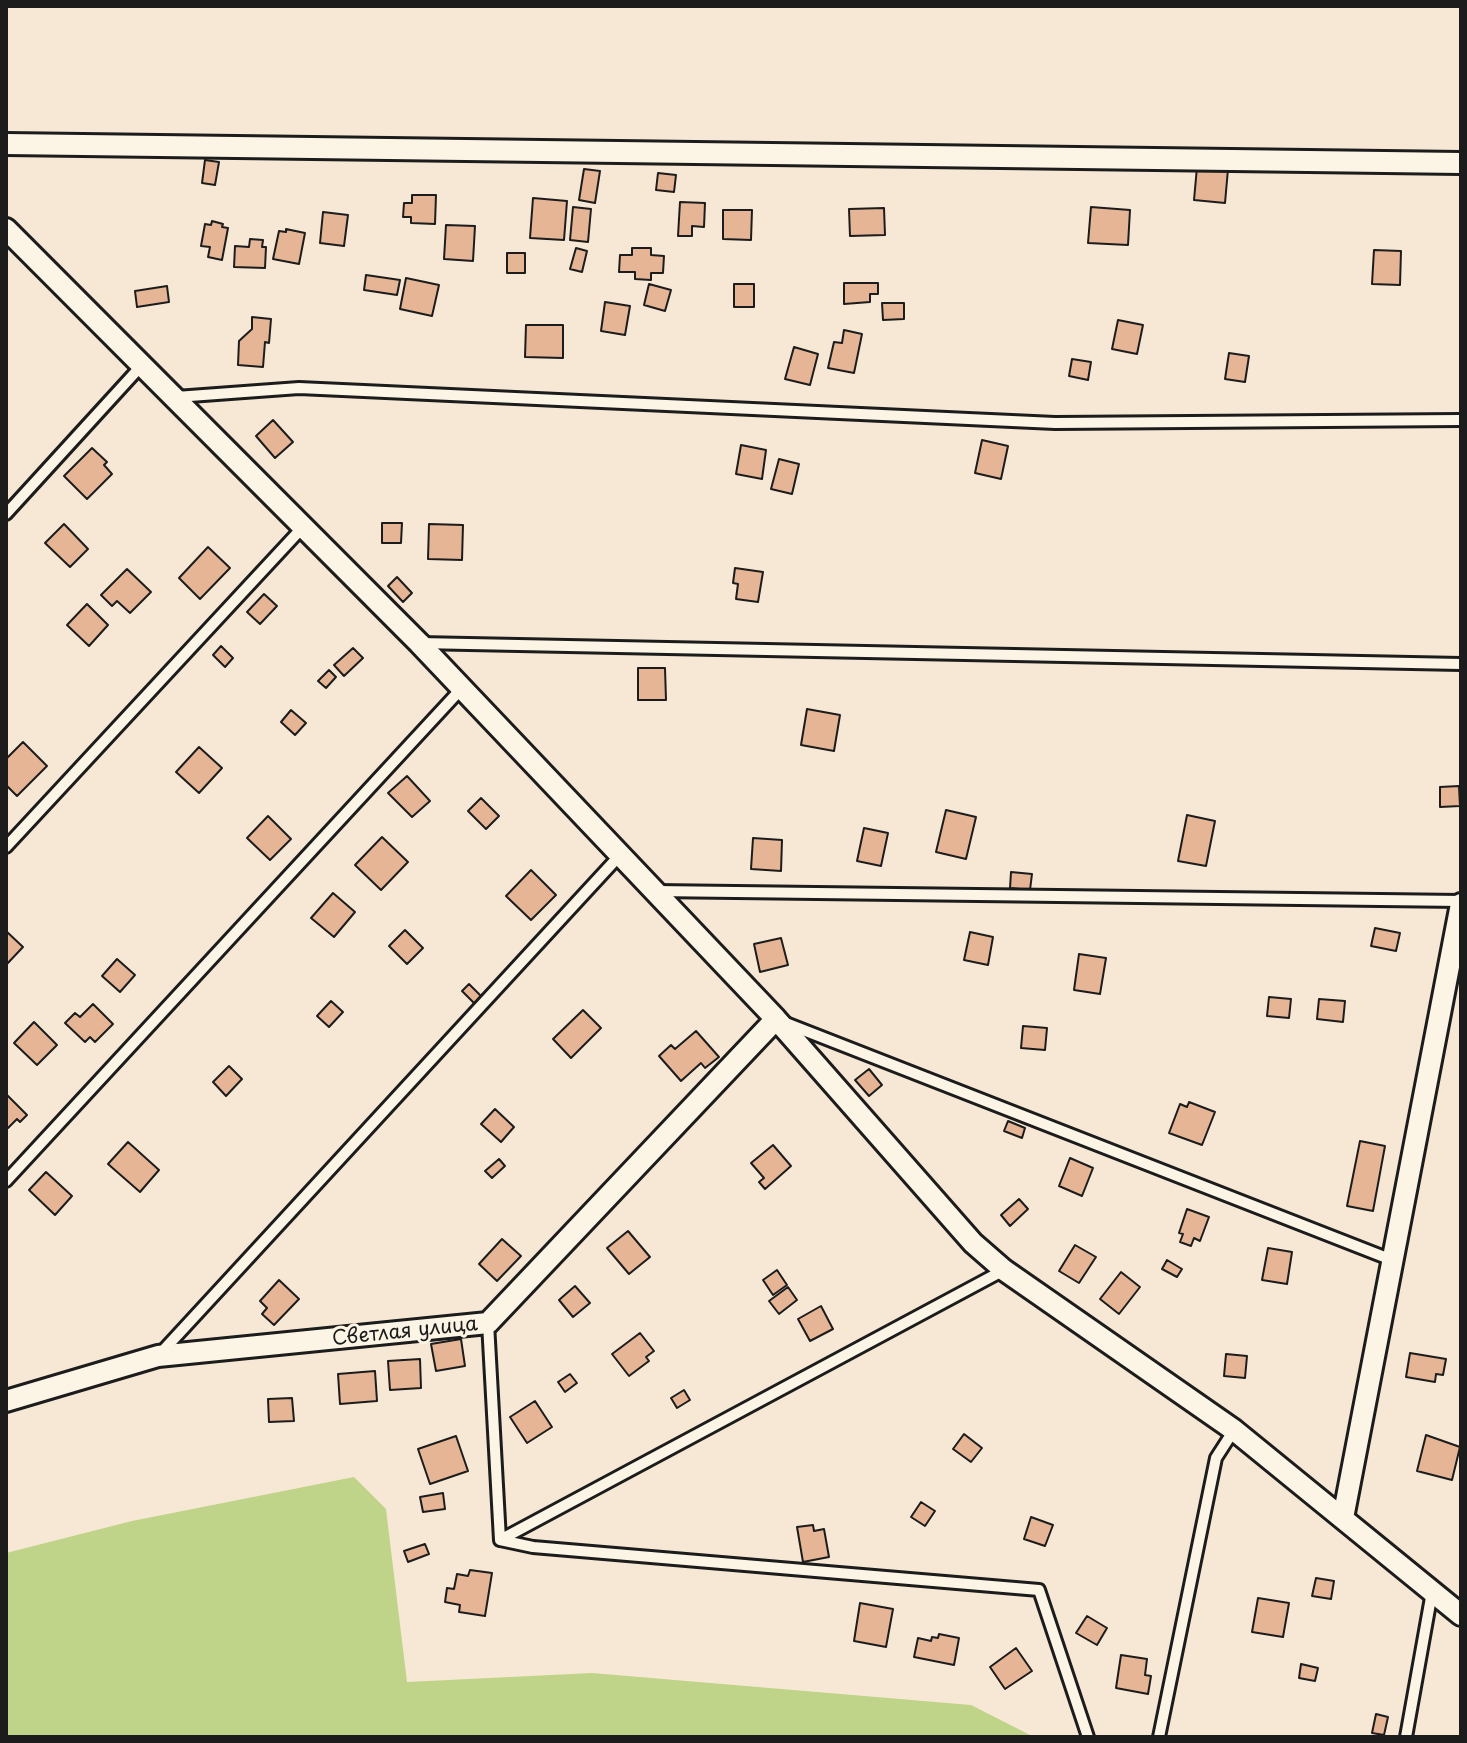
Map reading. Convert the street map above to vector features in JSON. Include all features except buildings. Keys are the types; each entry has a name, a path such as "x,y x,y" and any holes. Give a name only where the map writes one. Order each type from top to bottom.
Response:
{"street":[{"path":"6,144 1461,163"},
{"path":"6,229 462,688 776,1019 973,1243 1004,1270 1234,1430 1461,1615"},
{"path":"1343,1518 1461,902"},
{"name":"Светлая улица","path":"6,1401 158,1356 488,1323 776,1019"}],"lane":[{"path":"6,514 143,365"},
{"path":"174,398 299,388 1055,423 1461,420"},
{"path":"6,847 303,527"},
{"path":"419,643 1461,664"},
{"path":"6,1181 462,688"},
{"path":"158,1356 620,855"},
{"path":"653,891 1461,902"},
{"path":"776,1019 1392,1260"},
{"path":"500,1540 1004,1270"},
{"path":"488,1323 500,1540"},
{"path":"1159,1737 1216,1458 1234,1430"},
{"path":"500,1540 533,1547 1039,1590 1088,1737"},
{"path":"1406,1737 1432,1592"}],"green space":[{"path":"354,1477 386,1509 407,1682 592,1673 971,1705 1034,1737 6,1737 6,1553 132,1521"}]}
